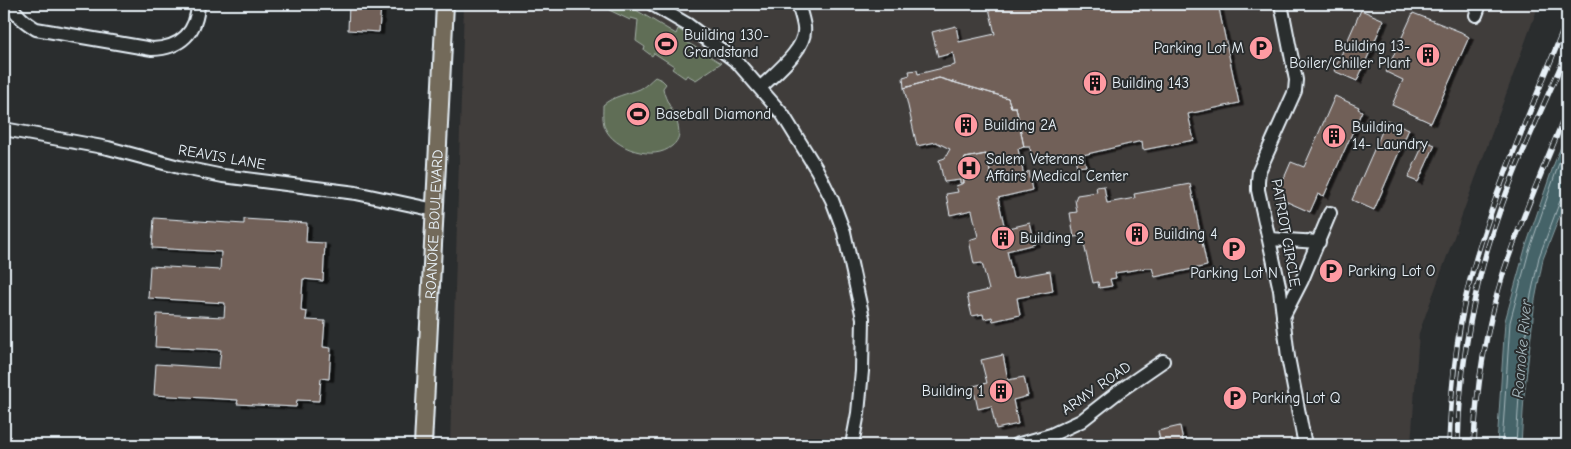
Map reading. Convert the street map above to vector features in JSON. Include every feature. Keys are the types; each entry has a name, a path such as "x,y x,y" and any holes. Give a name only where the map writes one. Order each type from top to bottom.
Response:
{"main road":[{"name":"ROANOKE BOULEVARD","path":"423,445 444,4"}],"street":[{"path":"10,4 26,23 36,29 152,49 172,46 181,41 194,26 198,16 198,4"},
{"path":"652,4 688,24 737,62 783,115 817,170 832,200 844,232 863,318 862,371 852,445"},
{"path":"760,88 799,48 803,39 804,29 798,4"},
{"name":"PATRIOT CIRCLE","path":"1281,4 1296,80 1293,97 1258,176 1258,190 1280,290 1288,357 1305,445"},
{"name":"REAVIS LANE","path":"4,129 108,148 179,167 214,174 356,193 435,210"},
{"path":"1283,317 1302,280 1330,213"},
{"path":"1270,239 1319,242"},
{"name":"ARMY ROAD","path":"1016,445 1051,435 1081,421 1118,392 1163,361"}],"shaded area":[{"name":"Salem Veterans Affairs Medical Center","path":"464,4 1539,4 1419,333 1411,445 450,445"}],"green space":[{"name":"Building 130- Grandstand","path":"604,4 626,4 676,34 678,29 688,35 685,41 721,63 696,80 687,75 685,78 672,69 674,66 654,53 652,56 644,50 645,47 636,41 638,20 631,18 630,20 609,10"},
{"name":"Baseball Diamond","path":"655,77 666,84 663,88 664,93 679,128 678,137 673,145 664,151 645,153 635,151 617,142 605,128 603,105 616,97 640,89"}],"water":[{"name":"Roanoke River","path":"1567,132 1567,197 1543,259 1535,300 1524,396 1521,445 1497,445 1505,321 1525,249"}],"building":[{"path":"349,4 381,4 379,32 348,30"},
{"name":"Building 143","path":"988,4 1218,4 1239,103 1188,114 1194,140 1143,150 1142,141 1083,155 1086,166 1077,167 1075,158 1070,160 1066,152 1032,160 1030,147 1024,147 1016,107 1011,107 1008,98 939,78 904,88 903,77 910,75 909,71 917,70 918,74 955,65 953,53 938,57 932,32 956,26 959,42 995,34"},
{"path":"1361,10 1384,20 1357,81 1334,71"},
{"name":"Building 13- Boiler/Chiller Plant","path":"1413,13 1469,37 1431,123 1392,105 1403,80 1386,72"},
{"name":"Building 2A","path":"939,78 1008,98 1011,107 1016,107 1024,147 1018,149 1024,176 1000,180 999,175 991,176 986,154 965,158 962,163 964,183 960,183 960,180 944,182 939,160 945,158 950,149 936,142 917,146 904,88"},
{"name":"Building 14- Laundry","path":"1335,96 1359,107 1358,109 1362,111 1324,196 1318,194 1310,212 1276,197 1291,162 1304,167"},
{"path":"1387,120 1409,129 1374,210 1352,200"},
{"path":"1425,141 1435,145 1418,182 1408,178"},
{"name":"Building 2","path":"986,154 991,176 999,175 1000,180 1024,176 1028,171 1032,190 998,198 1005,229 1030,223 1035,244 1007,251 1013,278 1050,271 1053,291 1017,298 1020,315 993,321 992,317 984,319 983,314 972,316 967,295 989,290 982,263 974,264 969,240 978,237 972,210 950,215 946,194 958,192 956,186 964,183 962,163 965,158"},
{"name":"Building 4","path":"1190,184 1207,266 1155,277 1152,268 1146,268 1115,273 1116,278 1110,279 1112,286 1099,288 1098,282 1093,283 1082,236 1074,237 1070,213 1077,212 1075,200 1077,195 1097,192 1096,187 1104,186 1107,203 1135,198 1134,194"},
{"path":"154,218 244,224 244,219 307,223 306,242 325,243 323,281 303,279 301,311 307,312 306,320 325,321 323,347 331,348 329,379 321,378 319,401 297,400 296,407 237,404 238,400 154,395 156,364 219,368 221,350 155,347 157,314 224,317 225,303 148,298 150,266 220,270 221,252 152,248"},
{"name":"Building 1","path":"1003,355 1008,380 1024,377 1028,396 1013,400 1018,424 996,429 991,406 978,409 973,386 987,383 981,360"},
{"path":"1180,426 1184,445 1161,445 1158,431"}],"railway":[{"path":"1449,445 1451,399 1459,330 1475,262 1506,170 1567,21"},
{"path":"1458,445 1460,396 1466,346 1487,250 1514,174 1567,52"},
{"path":"1474,445 1480,380 1487,337 1497,295 1518,232 1567,111"}],"place":[{"name":"Building 130- Grandstand","path":"666,44"},
{"name":"Parking Lot M","path":"1261,48"},
{"name":"Building 13- Boiler/Chiller Plant","path":"1428,55"},
{"name":"Building 143","path":"1095,83"},
{"name":"Baseball Diamond","path":"638,114"},
{"name":"Building 2A","path":"966,125"},
{"name":"Building 14- Laundry","path":"1334,136"},
{"name":"Salem Veterans Affairs Medical Center","path":"969,168"},
{"name":"Building 4","path":"1137,234"},
{"name":"Building 2","path":"1003,238"},
{"name":"Parking Lot N","path":"1234,249"},
{"name":"Parking Lot O","path":"1331,271"},
{"name":"Building 1","path":"1001,391"},
{"name":"Parking Lot Q","path":"1235,398"}]}
